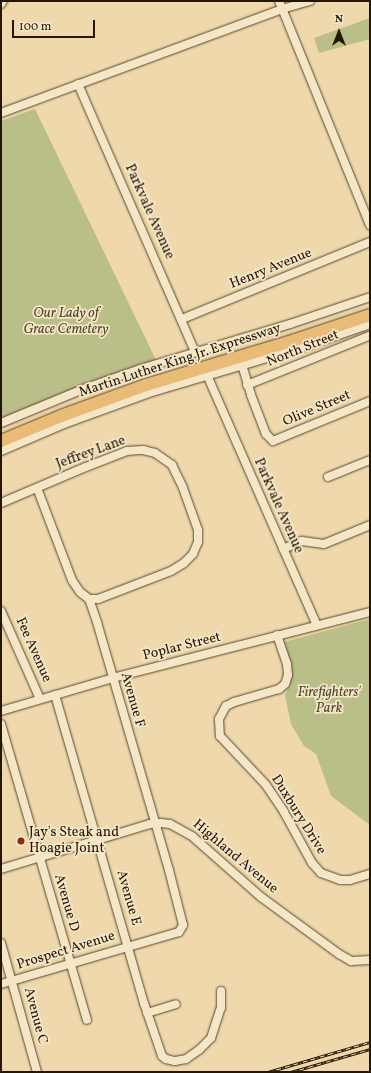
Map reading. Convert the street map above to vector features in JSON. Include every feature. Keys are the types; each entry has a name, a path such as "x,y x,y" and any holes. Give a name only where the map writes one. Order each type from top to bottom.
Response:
{"highway":[{"name":"Martin Luther King Jr. Expressway","path":"1,433 58,409 143,378 293,333 370,307"},
{"name":"Martin Luther King Jr. Expressway","path":"1,441 132,389 289,342 370,315"}],"street":[{"path":"1,113 280,5 310,1"},
{"path":"280,5 370,225"},
{"name":"Parkvale Avenue","path":"78,84 182,319 195,352"},
{"name":"Henry Avenue","path":"182,319 370,242"},
{"path":"1,423 90,386 195,352 290,324 370,297"},
{"path":"1,451 92,413 207,375 304,347 370,324"},
{"name":"North Street","path":"247,386 369,336"},
{"path":"242,365 247,386"},
{"name":"Parkvale Avenue","path":"207,375 317,625"},
{"name":"Olive Street","path":"247,386 266,434 271,440 275,441 370,401"},
{"name":"Jeffrey Lane","path":"1,504 111,457 134,450 143,450 159,455 167,460 175,472 198,530 198,542 193,554 184,563 171,571 98,599 89,599"},
{"path":"328,477 370,460"},
{"name":"Avenue F","path":"37,488 72,580 80,592 89,599 180,909 183,927"},
{"path":"283,549 302,541 324,544 370,525"},
{"name":"Fee Avenue","path":"1,611 40,699"},
{"name":"Poplar Street","path":"1,711 112,678 370,612"},
{"name":"Duxbury Drive","path":"277,635 287,682 280,689 234,702 226,706 219,719 220,736 266,785 284,812 312,863 321,873 340,880 350,880 370,874"},
{"name":"Avenue E","path":"55,695 147,1013 162,1056 166,1059 175,1061 186,1059 199,1050 211,1038 221,1008 221,991"},
{"name":"Avenue D","path":"1,724 87,1020"},
{"name":"Highland Avenue","path":"1,869 97,839 155,824 170,824 184,830 266,901 345,959 357,962 370,960"},
{"name":"Prospect Avenue","path":"1,984 179,932 183,927"},
{"name":"Avenue C","path":"1,943 37,1072"},
{"path":"147,1013 176,1004"}],"green space":[{"path":"370,18 370,39 319,53 314,38"},
{"name":"Our Lady of Grace Cemetery","path":"35,109 156,360 94,381 1,420 1,121"},
{"name":"Firefighters' Park","path":"370,619 370,825 331,796 316,754 304,746 291,724 285,695 292,677 284,642"}],"railway":[{"path":"268,1072 370,1042"},
{"path":"291,1072 370,1049"}],"place":[{"name":"Jay's Steak and Hoagie Joint","path":"21,841"}]}
